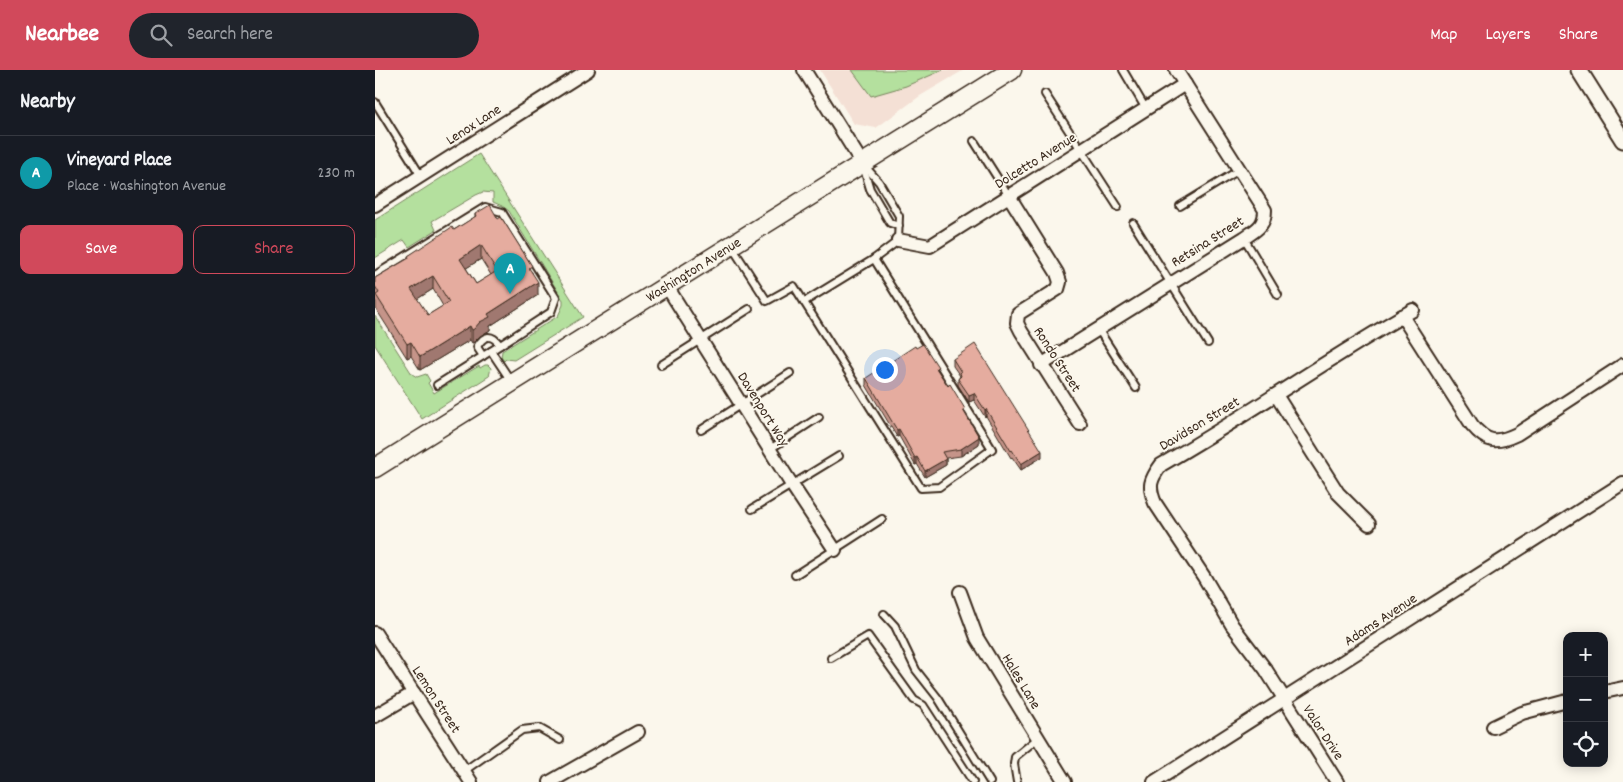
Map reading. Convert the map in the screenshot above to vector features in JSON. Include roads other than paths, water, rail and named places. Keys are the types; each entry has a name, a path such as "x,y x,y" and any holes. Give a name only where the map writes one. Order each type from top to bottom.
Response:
{"main road":[{"name":"Washington Avenue","path":"375,468 1012,70"}],"street":[{"name":"Lenox Lane","path":"375,205 588,70"},
{"path":"803,70 862,163"},
{"name":"Retsina Street","path":"1041,364 1098,330 1262,225 1265,218 1265,210 1176,70"},
{"path":"1582,71 1623,140"},
{"name":"Dolcetto Avenue","path":"898,240 930,246 1185,84"},
{"name":"Rondo Street","path":"1009,196 1057,273 1060,282 1058,288 1018,314 1017,323 1080,424"},
{"name":"Davenport Way","path":"666,286 835,550"},
{"name":"Davidson Street","path":"1284,699 1232,625 1204,577 1155,503 1150,490 1153,477 1161,465 1407,313 1472,425 1481,435 1492,441 1503,440 1517,434 1623,365"},
{"path":"1276,395 1338,493 1369,524"},
{"name":"Adams Avenue","path":"1154,782 1623,483"},
{"name":"Hales Lane","path":"960,592 977,638 1065,782"},
{"name":"Lemon Street","path":"375,633 468,776"},
{"path":"1608,691 1623,688"},
{"path":"375,716 414,693"},
{"name":"Valor Drive","path":"1284,699 1337,782"},
{"path":"1493,727 1522,713 1563,702"},
{"path":"550,782 638,732"}],"lane":[{"path":"1123,70 1146,109"},
{"path":"1045,94 1119,207"},
{"path":"375,102 421,176"},
{"path":"974,141 1009,196"},
{"path":"862,163 870,189 890,223 899,226"},
{"path":"804,302 874,259 898,240 899,216 879,182 862,163"},
{"path":"1180,206 1239,170"},
{"path":"375,274 485,207 502,212 556,298 551,312 437,385"},
{"path":"1133,223 1208,343"},
{"path":"1243,238 1278,295"},
{"path":"731,246 767,301 794,286 921,488 939,487 991,449 874,259"},
{"path":"661,365 749,309"},
{"path":"1098,330 1136,388"},
{"path":"483,356 477,347 488,336 496,339 500,345"},
{"path":"491,351 512,382"},
{"path":"701,430 790,374"},
{"path":"770,449 819,417"},
{"path":"752,510 839,456"},
{"path":"795,574 882,519"},
{"path":"884,614 895,626 916,670 938,698 990,782"},
{"path":"831,658 868,636 914,700 923,705 973,782"},
{"path":"468,776 522,730 539,728 560,740"},
{"path":"1017,782 1014,764 1015,757 1038,738"}],"place":[{"name":"Vineyard Place","path":"510,294"}]}
